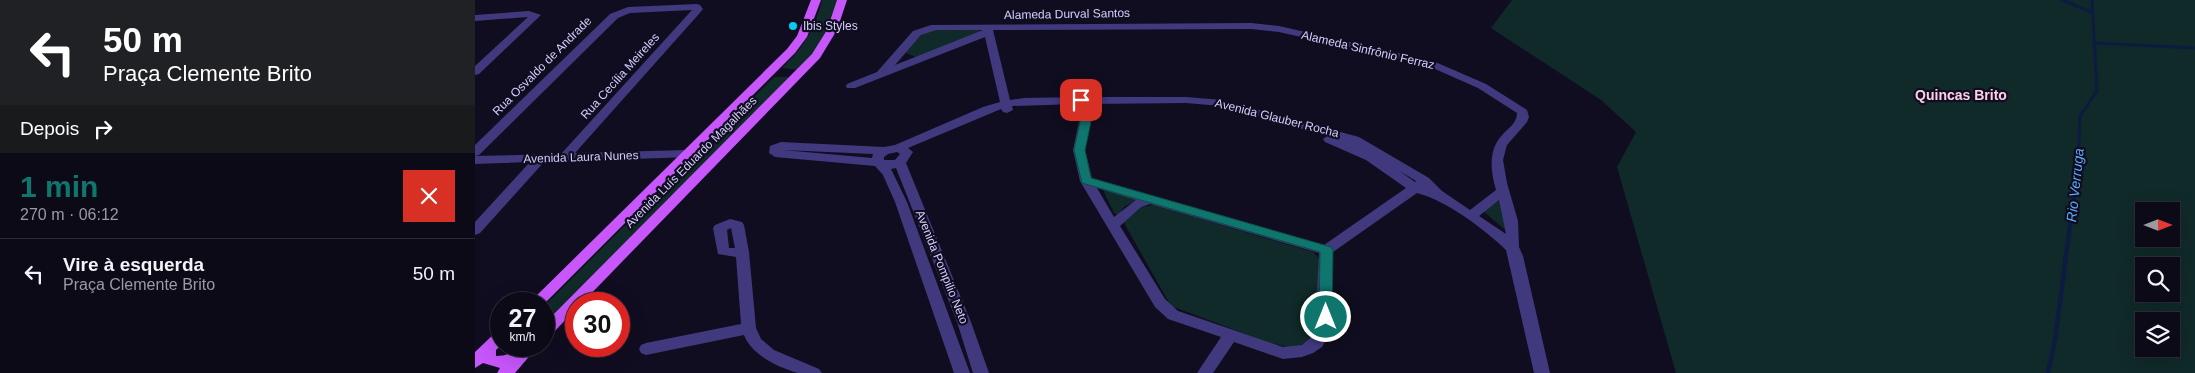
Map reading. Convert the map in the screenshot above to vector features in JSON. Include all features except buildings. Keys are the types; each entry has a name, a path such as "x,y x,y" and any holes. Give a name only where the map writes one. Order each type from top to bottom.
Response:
{"main road":[{"name":"Avenida Luís Eduardo Magalhães","path":"547,292 771,72 802,37 816,0"},
{"name":"Avenida Luís Eduardo Magalhães","path":"555,322 797,76 827,42 835,25 842,0"},
{"path":"771,72 786,71 797,76"},
{"path":"489,348 488,359 492,362 507,361 515,357"},
{"path":"475,362 489,348"},
{"path":"505,373 521,357"}],"street":[{"name":"Rua Osvaldo de Andrade","path":"475,152 607,21 627,10 692,6 698,9 695,13"},
{"name":"Rua Cecília Meireles","path":"565,158 695,13"},
{"path":"475,18 537,15 475,72"},
{"name":"Alameda Durval Santos","path":"1006,107 988,30 1231,26"},
{"name":"Alameda Sinfrônio Ferraz","path":"1231,26 1279,29 1429,63 1482,86 1513,104 1523,112 1524,118 1522,123 1504,139 1499,150 1497,166 1503,191"},
{"path":"881,74 917,33 922,30 935,27 988,30"},
{"path":"851,86 988,30"},
{"path":"1082,103 1086,117 1079,150 1086,181 1160,303 1173,315 1283,353 1299,353 1319,342 1324,332 1326,317 1326,250"},
{"name":"Avenida Glauber Rocha","path":"881,159 887,166 901,154 1006,107 1082,103 1190,107 1218,110 1333,140 1370,157 1472,215 1512,247"},
{"path":"781,146 881,159 775,153 775,149 781,146"},
{"name":"Avenida Laura Nunes","path":"475,160 687,154"},
{"name":"Avenida Pompilio Neto","path":"901,154 965,322 978,366"},
{"path":"475,230 541,158"},
{"name":"Avenida Pompilio Neto","path":"881,159 901,202 963,373"},
{"path":"1086,181 1326,250"},
{"path":"1326,250 1420,184"},
{"path":"1472,215 1503,191 1511,210 1514,228 1512,247 1516,256 1542,373"},
{"path":"1113,226 1136,204 1151,199"},
{"path":"742,252 749,328 755,343 769,354 814,373"},
{"path":"646,349 749,328"},
{"path":"1205,373 1230,336"},
{"path":"963,373 978,366"}],"green space":[{"path":"822,0 839,0 824,41 800,70 782,68 808,37"},
{"path":"1512,0 2195,0 2195,373 1676,373 1617,167 1636,132 1601,100 1491,28"},
{"path":"930,30 980,30 979,33 916,57 905,53 921,35"},
{"path":"774,77 788,77 789,81 578,292 565,292 565,305 555,315 555,295"},
{"path":"1103,190 1140,199 1125,206 1118,215 1114,213"},
{"path":"1500,200 1509,233 1484,212 1485,208"},
{"path":"1154,205 1313,252 1321,260 1320,334 1312,343 1288,347 1267,342 1171,306 1124,223 1125,217 1140,207"}],"waterway":[{"path":"2062,0 2091,12"},
{"name":"Rio Verruga","path":"2092,0 2094,43"},
{"name":"Rio Verruga","path":"2078,166 2080,116 2097,91 2094,43"},
{"path":"2094,43 2195,48"},
{"name":"Rio Verruga","path":"2048,373 2055,340 2078,164"}],"place":[{"name":"Ibis Styles","path":"793,26"}],"district":[{"name":"Quincas Brito","path":"1961,95"}],"route":[{"path":"1081,100 1086,113 1086,123 1079,150 1086,181 1326,250 1326,317"}]}
